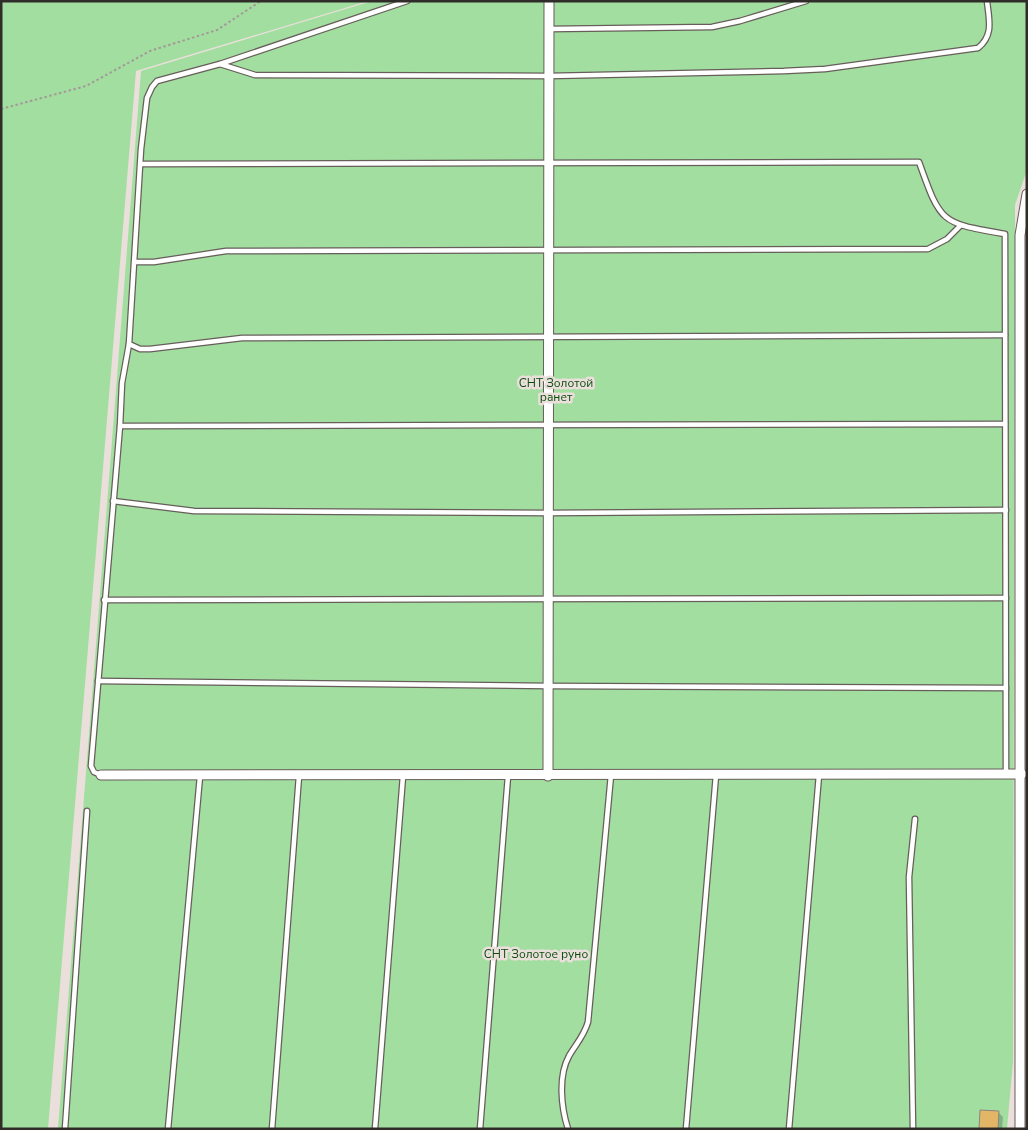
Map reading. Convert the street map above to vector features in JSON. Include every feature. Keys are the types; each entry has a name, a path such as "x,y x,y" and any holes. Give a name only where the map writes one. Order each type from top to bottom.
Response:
{"street":[{"path":"548,776 549,1"},
{"path":"1020,1129 1024,380 1020,235 1027,194"},
{"path":"101,775 1022,774"}],"lane":[{"path":"101,775 94,772 91,766 122,383 129,344 135,262 135,222 145,115 152,87 157,81 220,64 408,1"},
{"path":"549,29 712,27 740,21 806,1"},
{"path":"220,64 255,75 549,76 824,69 978,48 986,41 990,34 987,1"},
{"path":"141,164 919,162 938,209 949,220 960,226 1005,234 1006,774"},
{"path":"135,262 154,262 226,251 928,249 946,239 960,226"},
{"path":"129,344 140,349 150,349 242,338 1005,335"},
{"path":"120,426 1005,424"},
{"path":"113,501 194,511 548,513 1006,510"},
{"path":"104,600 1006,598"},
{"path":"98,681 548,686 1006,688"},
{"path":"568,1129 561,1081 568,1057 584,1034 588,1022 611,775"},
{"path":"686,1129 716,775"},
{"path":"790,1129 819,775"},
{"path":"168,1129 200,776"},
{"path":"272,1129 299,776"},
{"path":"375,1129 403,776"},
{"path":"480,1129 508,776"},
{"path":"65,1129 87,811"},
{"path":"913,1129 909,877 915,819"}],"path":[{"path":"1,109 86,86 150,51 217,30 261,1"}],"green space":[{"path":"1,1 368,1 136,71 48,1129 1,1129"},
{"name":"СНТ Золотой ранет","path":"372,1 1027,1 1027,170 1015,205 1013,1061 1007,1129 58,1129 141,71"}],"building":[{"path":"980,1110 999,1111 998,1129 979,1129"}],"park label":[{"name":"СНТ Золотое руно","path":"536,954"}]}
